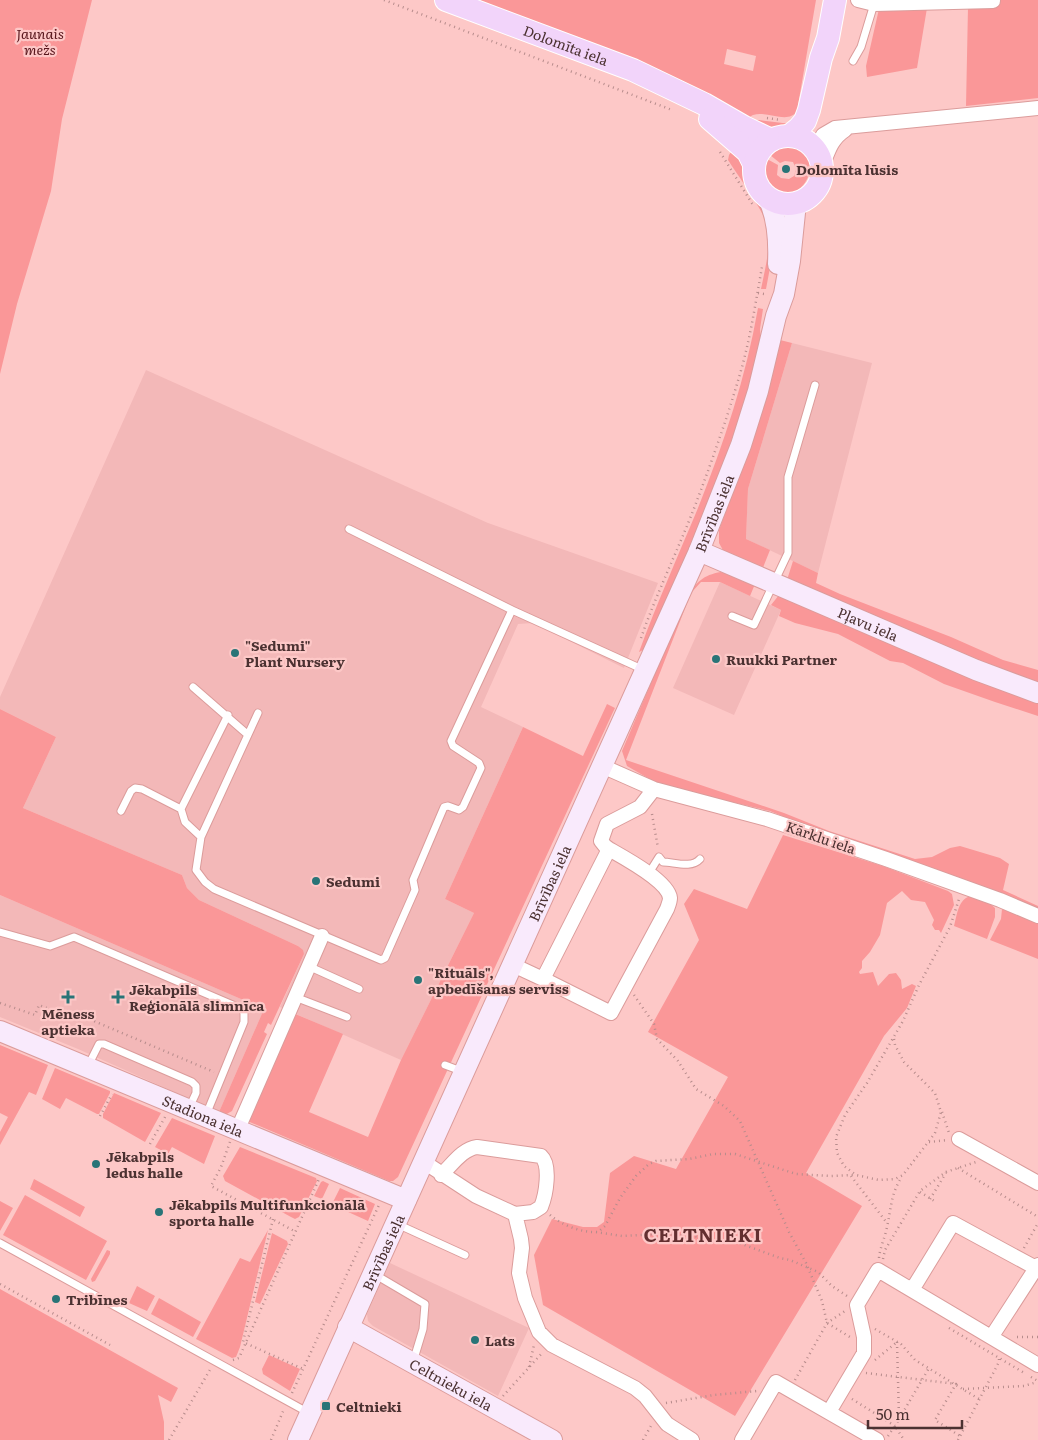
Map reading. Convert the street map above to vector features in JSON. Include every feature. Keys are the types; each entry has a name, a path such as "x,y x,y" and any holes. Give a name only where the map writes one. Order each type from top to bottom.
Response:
{"main road":[{"name":"Dolomīta iela","path":"446,0 633,70 748,152 754,164"},
{"path":"828,38 829,66 818,130 816,154 821,176 818,186 813,194 805,200 796,203 761,202 761,191 756,183 754,174 757,154 763,146 781,132 800,128 805,120 828,38 835,0"},
{"name":"Dolomīta iela","path":"681,104 704,104 744,127 781,132"},
{"path":"781,132 799,138 816,154"},
{"name":"Brīvības iela","path":"761,202 774,210 779,248 775,300 776,316"},
{"name":"Brīvības iela","path":"298,1440 602,766 638,668 699,551 741,445 758,391 776,316 784,294 790,261 796,203"},
{"name":"Pļavu iela","path":"699,551 976,670 1038,693"},
{"name":"Stadiona iela","path":"0,1031 196,1114 234,1135 406,1200"},
{"name":"Celtnieku iela","path":"348,1327 552,1440"}],"street":[{"path":"858,0 875,2 993,1"},
{"path":"816,154 848,128 1038,108"},
{"name":"Kārklu iela","path":"602,766 651,793 767,819 886,859 1038,916"},
{"path":"513,965 611,1012 670,900 670,895 649,873 609,849 601,840 607,824 640,807 651,793"},
{"path":"543,979 609,849"},
{"path":"234,1135 322,936"},
{"path":"957,1139 1038,1184"},
{"path":"424,1162 441,1175 476,1196 515,1214 533,1212 540,1208 545,1193 545,1160 539,1155 477,1147 472,1148 441,1175"},
{"path":"515,1214 522,1248 519,1273 525,1298 539,1332 552,1345 630,1385 645,1396 656,1412 671,1428 692,1440"},
{"path":"912,1290 953,1223 1037,1267 995,1338"},
{"path":"829,1412 862,1358 865,1346 859,1320 858,1304 878,1270 1038,1365"},
{"path":"742,1440 776,1382 877,1440"}],"lane":[{"path":"853,60 862,48 875,2"},
{"path":"732,616 754,625 788,553 788,477 815,385"},
{"path":"349,530 512,610 638,668"},
{"path":"258,713 201,837 196,870 205,882 214,889 381,960 385,958 415,890 413,880 444,807 448,806 459,810 463,807 481,768 478,763 453,746 451,741 512,610"},
{"path":"193,687 228,715 247,734"},
{"path":"201,837 185,822 181,809 228,715"},
{"path":"121,811 131,791 135,788 142,789 181,809"},
{"path":"649,873 659,857 663,862 689,865 695,864 700,860"},
{"path":"0,932 50,946 74,937 242,1009 244,1022 196,1114"},
{"path":"308,966 359,989"},
{"path":"295,996 347,1017"},
{"path":"87,1068 99,1044 104,1044 192,1082 196,1086 196,1114"},
{"path":"445,1065 464,1072"},
{"path":"396,1223 465,1255"},
{"path":"0,1243 309,1413"},
{"path":"373,1273 425,1304 423,1329 413,1362"}],"path":[{"path":"384,0 681,104"},
{"path":"744,127 759,117 781,132"},
{"path":"717,148 761,202"},
{"path":"638,668 658,591 692,513 717,447 742,367 763,260"},
{"path":"758,293 764,294"},
{"path":"651,793 659,857"},
{"path":"887,1227 885,1219 839,1158 836,1148 836,1136 841,1122 894,1039 951,923 962,888"},
{"path":"626,985 654,1024 657,1039 678,1061 696,1089 724,1106 740,1120 789,1232 822,1301 827,1323 865,1346"},
{"path":"0,1003 35,1015 39,1005 72,1018 75,1013 220,1075"},
{"path":"894,1039 900,1056 932,1089 938,1099 949,1134 957,1139"},
{"path":"100,1116 114,1091"},
{"path":"878,1270 880,1250 887,1227 890,1203 894,1190 936,1130 941,1109"},
{"path":"150,1144 167,1113"},
{"path":"234,1135 212,1186 296,1232"},
{"path":"925,1144 932,1140 957,1139"},
{"path":"596,1232 606,1226 620,1198 636,1176 656,1161 689,1159 718,1154 735,1154 776,1168 806,1175 856,1175 886,1180 897,1179 903,1175"},
{"path":"878,1270 885,1250 920,1192 946,1172 992,1157"},
{"path":"844,1166 856,1175"},
{"path":"958,1168 1038,1217"},
{"path":"930,1199 946,1172"},
{"path":"229,1359 235,1360 239,1358 320,1178"},
{"path":"920,1192 936,1202"},
{"path":"540,1208 562,1223 596,1232 622,1236 686,1235 739,1243 822,1274 832,1286 858,1304 827,1323 789,1390"},
{"path":"246,1343 244,1342 273,1219"},
{"path":"1018,1258 1038,1223"},
{"path":"0,1284 110,1345"},
{"path":"859,1320 897,1342 915,1360 979,1399"},
{"path":"958,1440 999,1362 995,1338"},
{"path":"897,1342 861,1372 956,1384"},
{"path":"897,1342 899,1420"},
{"path":"246,1343 303,1369"},
{"path":"498,1400 518,1381 540,1355 552,1345"},
{"path":"169,1440 215,1360"},
{"path":"883,1440 899,1420 929,1368"},
{"path":"962,1388 1024,1386 1038,1381"},
{"path":"956,1384 935,1420 960,1436"},
{"path":"643,1440 660,1405 714,1395 771,1390"},
{"path":"841,1393 895,1426 904,1440"}],"shaded area":[{"path":"792,343 872,363 818,573 746,539 748,489"},
{"path":"146,370 488,523 658,583 624,668 533,623 518,624 481,707 523,727 445,899 474,913 401,1060 280,1007 304,954 298,946 199,900 187,888 182,875 23,808 56,737 0,709 0,697"},
{"path":"720,582 781,610 734,715 673,688"},
{"name":"Jēkabpils Reģionālā slimnīca","path":"0,895 264,1009 219,1112 78,1049 0,1017"},
{"path":"390,1263 529,1328 498,1396 373,1326 368,1321 367,1314"}],"green space":[{"name":"Jaunais mežs","path":"0,0 92,0 62,119 51,191 17,304 0,374"},
{"path":"477,0 816,0 797,111 788,117 759,114 752,115 746,119","holes":["727,49 756,56 753,71 724,64"]},
{"path":"881,0 1038,0 1038,98 966,106 968,7 927,8 917,68 867,77 866,66"},
{"path":"754,121 791,124 763,127"},
{"path":"735,146 743,163 746,185 766,212 768,227 756,203 728,160"},
{"path":"783,147 799,149 808,157 810,167 808,178 801,188 791,193 780,193 769,184 765,175 764,169 767,159 778,165 777,175 781,178 789,179 794,176 796,169 793,162 785,161 780,163 770,155"},
{"path":"768,227 772,257 766,289 761,289 768,250"},
{"path":"758,308 763,309 760,329 761,341 725,459 645,649 639,652 717,459 741,384"},
{"path":"780,340 792,343 748,489 746,539 770,550 762,570 724,552 719,543 719,530 734,489"},
{"path":"793,561 818,573 816,583 840,594 951,637 1003,660 1038,670 1038,686 787,580"},
{"path":"721,572 755,584 750,596 720,582 701,582 691,593 626,760 915,859 932,857 950,848 960,846 1000,858 1009,864 1003,890 1038,906 1038,909 893,854 801,824 770,811 701,795 653,781 627,766 622,751 687,598 701,580 709,575"},
{"path":"779,595 1038,700 1038,716 944,684 903,663 890,661 838,634 795,623 779,616 781,610 771,605"},
{"path":"607,704 615,708 398,1177 393,1181 389,1181 245,1120 293,1013 343,1034 309,1112 368,1137 401,1060 474,913 445,899 523,727 583,756"},
{"path":"0,709 56,737 23,808 182,875 187,888 199,900 303,950 304,954 271,1025 268,1023 264,1032 267,1034 232,1111 225,1115 219,1112 264,1009 0,895"},
{"path":"783,835 883,866 948,891 952,894 954,905 941,933 939,930 935,930 932,925 934,920 925,902 911,900 902,891 887,903 880,935 862,961 860,974 873,972 878,986 889,974 896,973 901,980 902,989 912,984 916,986 907,1008 884,1036 806,1173 862,1206 735,1416 543,1305 534,1255 552,1219 583,1227 597,1227 604,1222 610,1173 634,1156 676,1169 728,1077 648,1032 699,940 684,904 694,889 747,909"},
{"path":"970,896 988,902 995,908 995,917 987,939 954,926 960,904"},
{"path":"1002,909 1038,923 1038,959 990,940 1001,919"},
{"path":"0,1045 48,1065 36,1095 29,1092 0,1145 0,1132 8,1117 0,1113"},
{"path":"55,1068 110,1091 99,1114 66,1098 60,1109 42,1099"},
{"path":"114,1093 161,1113 145,1142 103,1118 103,1114"},
{"path":"172,1118 215,1136 204,1164 172,1147 168,1154 155,1147"},
{"path":"240,1147 316,1178 317,1181 299,1217 295,1219 225,1181 223,1176"},
{"path":"34,1179 85,1207 80,1217 30,1189"},
{"path":"323,1181 329,1184 322,1199 314,1196"},
{"path":"340,1188 375,1204 368,1221 335,1206 333,1202"},
{"path":"25,1195 107,1241 86,1280 3,1235"},
{"path":"0,1201 13,1208 0,1231"},
{"path":"268,1230 240,1347 236,1357 232,1358 196,1339 240,1258 250,1262"},
{"path":"272,1233 287,1241 288,1244 260,1304 255,1302"},
{"path":"107,1250 110,1251 110,1254 95,1281 92,1282 91,1279"},
{"path":"137,1286 155,1296 147,1311 129,1303"},
{"path":"0,1289 178,1388 171,1402 158,1395 164,1422 164,1440 0,1440"},
{"path":"159,1298 201,1322 193,1337 151,1314"},
{"path":"269,1355 300,1369 290,1391 263,1374 262,1369"}],"place":[{"name":"Dolomīta lūsis","path":"786,169"},
{"name":"\"Sedumi\" Plant Nursery","path":"235,653"},
{"name":"Ruukki Partner","path":"716,659"},
{"name":"Sedumi","path":"316,881"},
{"name":"\"Rituāls\", apbedīšanas serviss","path":"418,980"},
{"name":"Mēness aptieka","path":"68,997"},
{"name":"Jēkabpils Reģionālā slimnīca","path":"118,997"},
{"name":"Jēkabpils ledus halle","path":"96,1164"},
{"name":"Jēkabpils Multifunkcionālā sporta halle","path":"159,1212"},
{"name":"Tribīnes","path":"56,1299"},
{"name":"Lats","path":"475,1340"},
{"name":"Celtnieki","path":"326,1406"}],"district":[{"name":"CELTNIEKI","path":"703,1234"}]}
